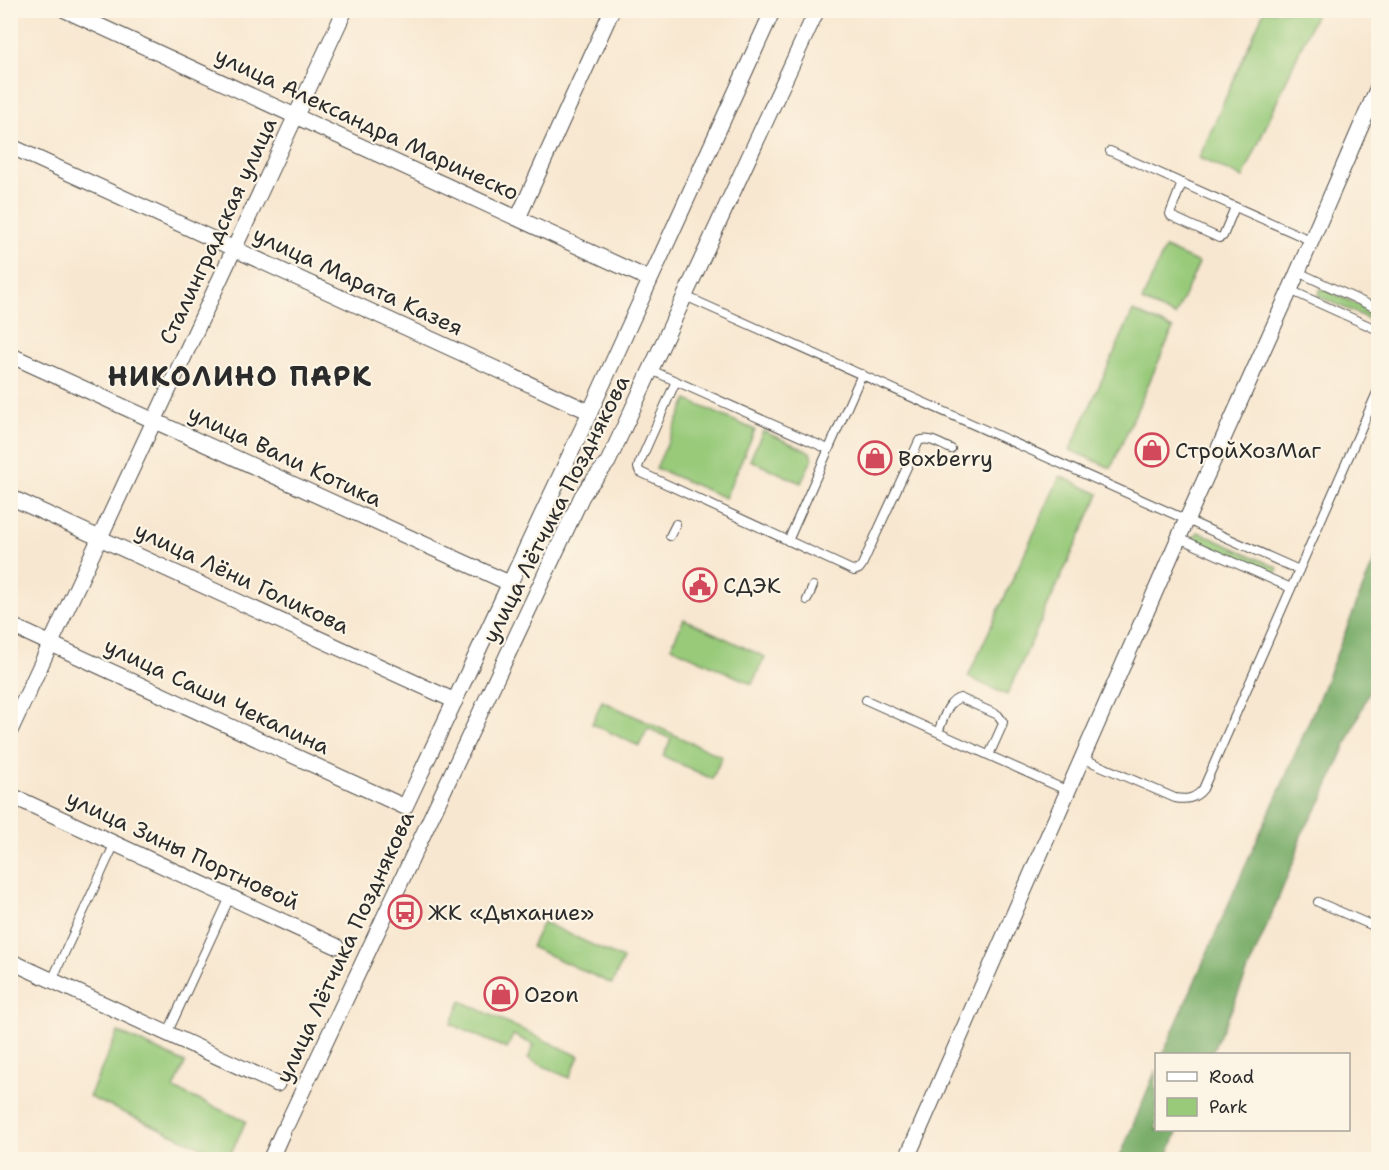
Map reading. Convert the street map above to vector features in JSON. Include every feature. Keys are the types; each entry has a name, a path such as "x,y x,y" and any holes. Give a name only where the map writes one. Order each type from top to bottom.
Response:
{"street":[{"name":"улица Александра Маринеско","path":"65,10 649,279"},
{"name":"Сталинградская улица","path":"10,731 345,10"},
{"path":"518,218 612,10"},
{"name":"улица Лётчика Позднякова","path":"405,807 590,412 772,10"},
{"name":"улица Лётчика Позднякова","path":"270,1160 582,496 608,462 817,10"},
{"path":"906,1160 1378,87"},
{"name":"улица Марата Казея","path":"10,146 590,412"},
{"name":"улица Вали Котика","path":"10,355 509,584"},
{"name":"улица Лёни Голикова","path":"10,496 455,701"},
{"name":"улица Саши Чекалина","path":"10,626 405,807"},
{"name":"улица Зины Портновой","path":"10,795 336,946"},
{"path":"10,961 277,1084"}],"lane":[{"path":"1110,152 1312,241"},
{"path":"1182,183 1170,214 1219,238 1223,236 1235,207"},
{"path":"1298,273 1378,309"},
{"path":"1290,290 1378,330"},
{"path":"685,296 1299,570"},
{"path":"651,370 828,449"},
{"path":"788,541 862,374"},
{"path":"676,381 639,464 640,472 854,571 862,565 919,441 923,438 929,439 951,449"},
{"path":"1082,758 1175,798 1183,800 1198,795 1203,789 1378,390"},
{"path":"670,537 676,524"},
{"path":"1179,538 1291,588"},
{"path":"807,600 813,586"},
{"path":"938,732 950,704 955,699 960,698 998,715 1002,726 988,755"},
{"path":"866,700 1068,791"},
{"path":"52,980 115,843"},
{"path":"167,1034 230,897"},
{"path":"1318,902 1378,928"}],"green space":[{"path":"1264,11 1317,11 1243,178 1199,158"},
{"path":"1165,248 1199,263 1175,316 1142,301"},
{"path":"1321,288 1378,314 1378,323 1318,296"},
{"path":"1133,311 1173,329 1111,468 1070,450"},
{"path":"687,400 755,430 725,498 656,468"},
{"path":"763,431 810,452 812,459 801,483 750,460"},
{"path":"1060,476 1099,494 1007,695 968,677"},
{"path":"1198,532 1278,568 1275,576 1196,540 1194,537"},
{"path":"1378,553 1378,671 1322,800 1301,835 1296,856 1211,1053 1163,1053 1285,778"},
{"path":"684,619 765,657 752,684 671,647"},
{"path":"602,701 722,757 712,779 663,756 671,739 648,728 639,746 592,724"},
{"path":"543,922 623,959 612,984 531,947"},
{"path":"461,1001 579,1056 569,1078 528,1059 534,1045 513,1035 507,1049 451,1024"},
{"path":"118,1032 185,1063 174,1089 246,1121 228,1159 89,1097"},
{"path":"1155,1072 1155,1131 1178,1131 1166,1159 1119,1159"}],"place":[{"name":"СтройХозМаг","path":"1152,450"},
{"name":"Boxberry","path":"875,458"},
{"name":"СДЭК","path":"700,585"},
{"name":"ЖК «Дыхание»","path":"405,912"},
{"name":"Ozon","path":"501,994"}],"district":[{"name":"НИКОЛИНО ПАРК","path":"240,376"}]}
